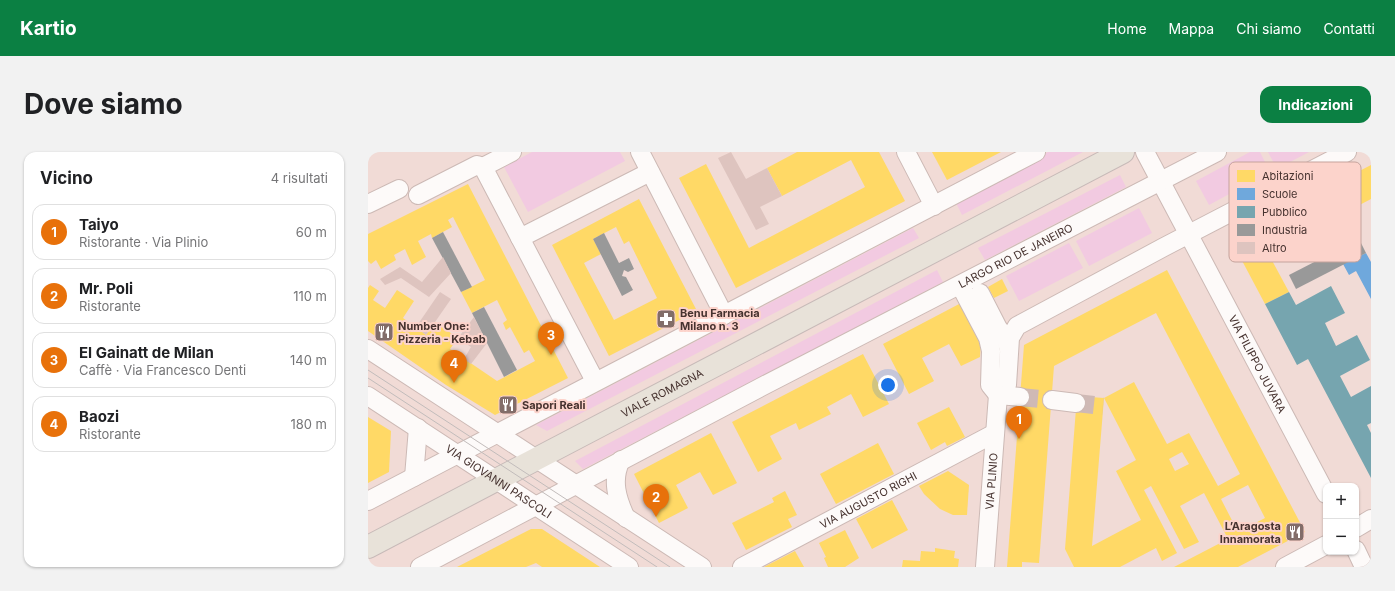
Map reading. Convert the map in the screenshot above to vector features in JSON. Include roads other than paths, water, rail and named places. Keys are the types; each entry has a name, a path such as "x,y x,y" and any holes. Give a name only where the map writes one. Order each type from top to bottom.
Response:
{"main road":[{"name":"VIALE ROMAGNA","path":"368,547 1123,152"}],"street":[{"path":"483,167 512,152"},
{"path":"640,152 724,315"},
{"path":"906,152 934,206"},
{"path":"368,501 595,381 1036,152"},
{"path":"1145,152 1188,235"},
{"name":"LARGO RIO DE JANEIRO","path":"998,394 990,385 991,351 988,338 960,285 1217,152"},
{"path":"1328,162 1347,152"},
{"path":"418,196 477,165 483,167 595,381"},
{"path":"520,238 650,172"},
{"path":"368,204 399,189"},
{"path":"998,394 1007,385 1010,338 1016,326 1229,214"},
{"name":"VIA FILIPPO JUVARA","path":"1188,235 1323,488"},
{"path":"420,567 574,484 960,285"},
{"path":"980,293 998,328 1005,337 1009,349"},
{"path":"990,365 998,356 1000,346 998,328"},
{"path":"368,350 702,567"},
{"path":"998,394 1020,397"},
{"name":"VIA PLINIO","path":"985,567 998,394"},
{"name":"VIA GIOVANNI PASCOLI","path":"368,396 629,567"},
{"path":"1052,400 1076,403"},
{"path":"414,477 418,428"},
{"name":"VIA AUGUSTO RIGHI","path":"742,567 995,433"},
{"path":"621,460 618,467 615,484 626,518"},
{"path":"1359,526 1371,519"},
{"path":"1285,567 1323,547"},
{"path":"1358,555 1364,567"}],"tunnel":[{"path":"1020,397 1052,400"},
{"path":"1076,403 1103,406"}],"tram line":[{"path":"368,370 670,567"},
{"path":"368,378 657,567"}],"place":[{"name":"Benu Farmacia Milano n. 3","path":"666,319"},
{"name":"Number One: Pizzeria - Kebab","path":"384,332"},
{"name":"El Gainatt de Milan","path":"551,355"},
{"name":"Baozi","path":"454,383"},
{"name":"Sapori Reali","path":"508,405"},
{"name":"Taiyo","path":"1019,439"},
{"name":"Mr. Poli","path":"656,517"},
{"name":"L’Aragosta Innamorata","path":"1295,532"}]}
